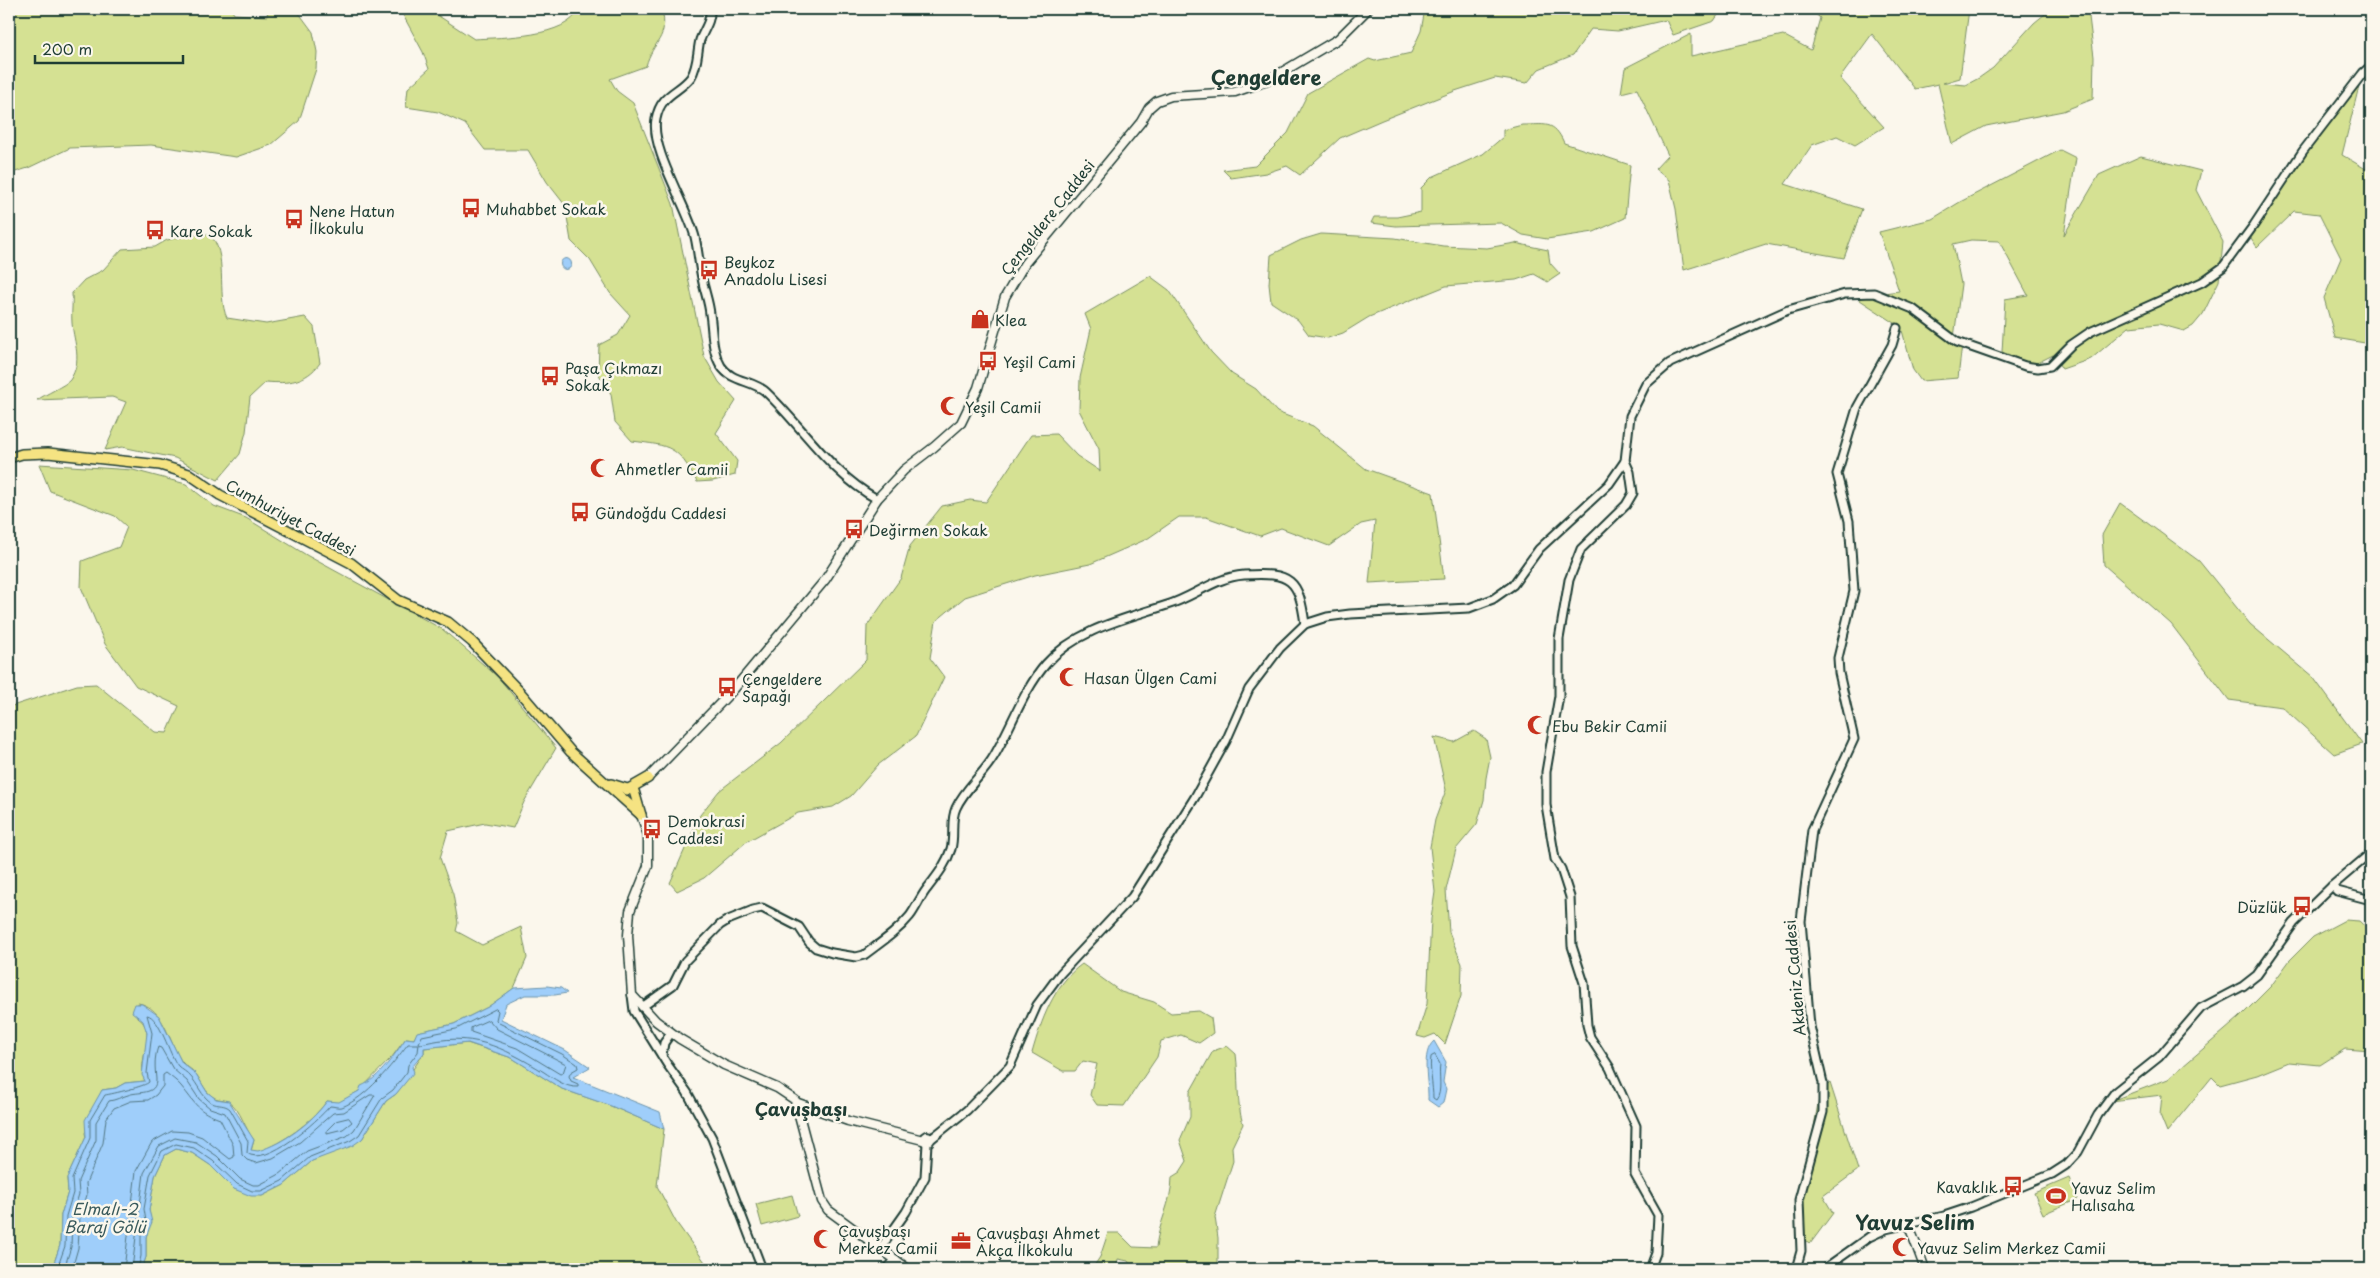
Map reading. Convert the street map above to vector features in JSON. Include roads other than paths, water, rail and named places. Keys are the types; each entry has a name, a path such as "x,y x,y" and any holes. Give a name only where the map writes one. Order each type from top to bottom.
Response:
{"main road":[{"name":"Çengeldere Caddesi","path":"648,778 734,689 814,594 877,499 904,470 961,423 978,388 1010,284 1031,255 1141,122 1149,108 1158,101 1172,96 1235,92 1267,81 1338,39 1368,9"},
{"name":"Cumhuriyet Caddesi","path":"9,458 22,454 48,453 160,466 189,474 220,495 351,563 398,600 448,622 478,649 518,690 571,752 641,815"},
{"path":"648,778 636,798 631,802 625,800 623,794 648,778"},
{"path":"604,781 634,791 648,836 648,866 630,910 628,935 632,995 642,1007 671,1032 724,1065 777,1088 798,1103 848,1120 927,1141"},
{"path":"798,1103 822,1201 828,1210 908,1269"},
{"path":"1908,1223 1925,1269"},
{"path":"888,1269 896,1260"}],"street":[{"path":"710,9 711,16 700,39 696,67 690,78 670,93 660,108 656,120 656,131 660,150 695,236 710,313 716,356 722,368 735,378 764,390 813,445 861,490 877,499"},
{"path":"880,1249 906,1212 926,1176 927,1141 967,1110 1010,1066 1037,1005 1060,974 1132,897 1195,797 1226,741 1249,689 1280,648 1305,624 1327,617 1350,614 1469,608 1493,599 1513,585 1539,549 1609,484 1625,461 1630,416 1646,384 1670,363 1776,314 1830,297 1858,292 1882,295 1917,312 1957,342 2025,366 2038,368 2050,366 2071,345 2090,332 2202,282 2223,267 2254,226 2303,151 2363,73 2371,66"},
{"name":"Akdeniz Caddesi","path":"1796,1269 1801,1251 1799,1200 1814,1149 1823,1104 1823,1083 1810,1026 1801,921 1803,902 1812,830 1854,739 1839,672 1838,658 1854,591 1848,521 1837,474 1858,408 1892,345 1897,328"},
{"path":"1625,461 1630,472 1633,493 1626,505 1582,550 1569,580 1559,639 1560,696 1546,772 1546,805 1555,859 1561,869 1570,897 1572,946 1584,983 1587,1026 1590,1037 1610,1068 1636,1126 1635,1174 1658,1215 1656,1253 1650,1269"},
{"path":"642,1007 673,985 685,961 720,925 753,910 762,908 799,927 809,942 816,948 856,957 864,955 901,927 940,872 951,848 952,823 956,807 970,786 984,772 1018,709 1045,665 1058,651 1098,628 1172,604 1232,576 1252,574 1274,575 1288,580 1297,587 1302,603 1305,624"},
{"path":"1824,1269 1878,1232 1908,1223 1936,1218 1971,1207 2052,1174 2066,1165 2078,1152 2108,1099 2159,1058 2195,1014 2208,1004 2243,986 2257,975 2294,923 2332,886 2371,853"},
{"path":"2332,886 2337,891 2371,900"},
{"path":"632,995 634,1011 687,1092 712,1138 762,1269"},
{"path":"662,1056 664,1043 671,1032"}],"water":[{"path":"566,258 572,264 566,270 560,264"},
{"name":"Elmalı-2 Baraj Gölü","path":"547,986 561,988 567,993 525,995 506,1004 501,1019 565,1050 590,1067 573,1077 660,1112 664,1129 611,1106 562,1089 512,1058 468,1043 424,1048 424,1053 412,1067 414,1072 396,1094 386,1101 362,1139 352,1146 312,1161 284,1185 262,1196 251,1196 234,1189 210,1165 192,1153 176,1149 165,1155 155,1176 149,1210 152,1222 146,1237 146,1257 142,1269 52,1269 60,1245 61,1215 68,1192 67,1178 86,1137 85,1120 102,1090 116,1088 125,1083 145,1081 142,1075 147,1033 143,1021 132,1012 135,1004 142,1004 159,1016 182,1063 196,1074 207,1092 216,1099 229,1101 254,1140 251,1150 258,1151 278,1143 296,1131 313,1117 327,1101 339,1102 359,1091 361,1086 374,1078 386,1065 406,1038 414,1039 417,1032 454,1024 488,1007 514,988"},
{"path":"1434,1041 1446,1062 1443,1082 1446,1089 1443,1103 1438,1107 1428,1100 1426,1069 1427,1053"}],"place":[{"name":"Muhabbet Sokak","path":"471,208"},
{"name":"Nene Hatun İlkokulu","path":"294,219"},
{"name":"Kare Sokak","path":"155,230"},
{"name":"Beykoz Anadolu Lisesi","path":"709,270"},
{"name":"Klea","path":"980,319"},
{"name":"Yeşil Cami","path":"988,361"},
{"name":"Paşa Çıkmazı Sokak","path":"550,376"},
{"name":"Yeşil Camii","path":"950,406"},
{"name":"Ahmetler Camii","path":"600,468"},
{"name":"Gündoğdu Caddesi","path":"580,512"},
{"name":"Değirmen Sokak","path":"854,529"},
{"name":"Hasan Ülgen Cami","path":"1069,677"},
{"name":"Çengeldere Sapağı","path":"727,687"},
{"name":"Ebu Bekir Camii","path":"1537,725"},
{"name":"Demokrasi Caddesi","path":"652,829"},
{"name":"Düzlük","path":"2302,906"},
{"name":"Kavaklık","path":"2013,1186"},
{"name":"Yavuz Selim Halısaha","path":"2056,1196"},
{"name":"Çavuşbaşı Merkez Camii","path":"823,1239"},
{"name":"Çavuşbaşı Ahmet Akça İlkokulu","path":"961,1241"},
{"name":"Yavuz Selim Merkez Camii","path":"1902,1247"}],"district":[{"name":"Çengeldere","path":"1266,77"},
{"name":"Çavuşbaşı","path":"801,1108"},
{"name":"Yavuz Selim","path":"1915,1222"}]}
